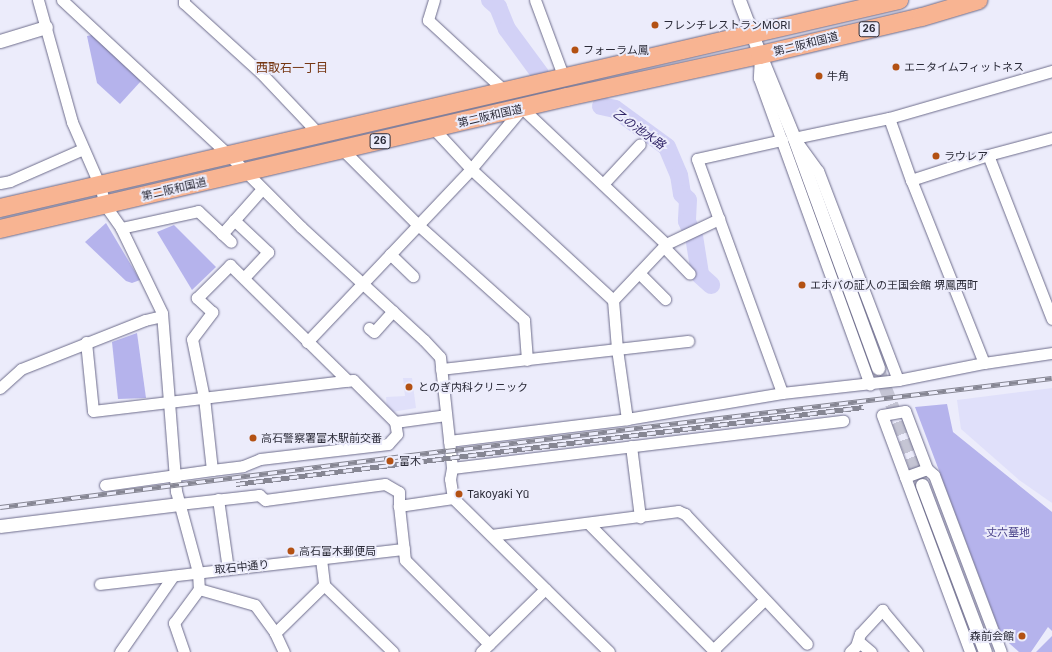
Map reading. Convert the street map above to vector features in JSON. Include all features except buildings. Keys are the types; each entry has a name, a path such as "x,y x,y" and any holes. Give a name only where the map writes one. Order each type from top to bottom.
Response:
{"highway":[{"name":"第二阪和国道","path":"0,208 229,156 318,133 564,78 899,0"},
{"name":"第二阪和国道","path":"0,229 522,108 760,55 922,16 979,0"}],"street":[{"path":"38,0 72,122 100,186 105,205 121,228 162,316 178,504 198,572 199,589 174,623 184,652"},
{"path":"62,0 229,156 301,227 424,340 440,357 452,468 450,479 453,498 609,652"},
{"path":"434,0 428,20 505,91"},
{"path":"535,0 564,78"},
{"path":"739,0 760,55 870,384"},
{"path":"183,1 261,73 318,133"},
{"path":"0,41 46,27"},
{"path":"782,393 697,159 888,118 1052,71"},
{"path":"307,342 362,282 471,169 522,108 603,184 665,246 690,274"},
{"path":"888,118 911,180 984,363"},
{"path":"434,129 471,169 613,300 617,349 627,419"},
{"path":"911,180 988,155 1052,138"},
{"path":"788,139 878,368"},
{"path":"788,139 818,171 898,380"},
{"path":"603,184 640,144"},
{"path":"0,183 10,181 83,149"},
{"path":"343,150 417,224 524,320 527,360"},
{"path":"988,155 1052,319"},
{"path":"222,234 262,189"},
{"path":"121,228 198,211 230,242"},
{"path":"613,300 665,246 719,219"},
{"path":"234,220 268,252 244,278"},
{"path":"390,254 413,276"},
{"path":"212,470 204,398 192,338 212,312 197,298 230,265 348,381"},
{"path":"639,273 665,299"},
{"path":"374,332 393,311"},
{"path":"0,388 21,369 144,320 162,316"},
{"path":"441,369 688,341"},
{"path":"86,342 93,411 353,380 395,422 397,434 388,444 260,459 243,466 105,485"},
{"path":"449,441 627,419 782,393 898,380 984,363 1052,353"},
{"path":"970,652 882,415 905,411 927,469 934,475 1001,652"},
{"path":"395,422 446,415"},
{"path":"452,468 844,421"},
{"path":"631,446 640,517"},
{"path":"905,477 927,469"},
{"path":"0,526 218,499 258,495 265,500 385,484 399,492 399,506 405,560 489,644"},
{"path":"922,485 985,652"},
{"path":"399,506 453,498"},
{"path":"218,499 228,569"},
{"path":"491,536 678,511 685,514 806,644"},
{"path":"588,523 714,651 764,600"},
{"name":"取石中通り","path":"100,584 404,549"},
{"path":"320,558 324,585 393,652"},
{"path":"120,652 173,576"},
{"path":"275,632 324,585"},
{"path":"199,589 255,605 275,632 284,652"},
{"path":"481,652 545,589"},
{"path":"850,652 860,634 882,610 917,652"},
{"path":"858,640 871,652"}],"shaded area":[{"name":"とのぎ内科クリニック","path":"403,378 412,378 416,408 392,412 391,409 387,409 386,397 405,396"},
{"path":"1052,388 1052,503 1019,480 961,429 957,400"}],"green space":[{"path":"92,35 141,81 120,104 97,83 87,36"},
{"path":"106,223 140,280 132,283 126,281 85,242"},
{"path":"174,225 216,267 192,290 157,232"},
{"path":"137,333 146,398 118,399 112,342"},
{"name":"丈六墓地","path":"947,404 953,432 1052,512 1052,631 1048,627 1031,652 1019,652 1002,637 915,407"},
{"path":"1052,636 1052,652 1036,652"}],"waterway":[{"name":"乙の池水路","path":"490,0 498,7 507,29 540,74"},
{"name":"乙の池水路","path":"601,106 615,109 667,147 679,175 682,194 688,200 687,221 689,226"},
{"name":"乙の池水路","path":"694,236 700,275 711,285"}],"tunnel":[{"path":"878,368 922,483"}],"railway":[{"path":"0,507 446,451 1052,378"},
{"path":"236,484 863,407"}],"place":[{"name":"フレンチレストランMORI","path":"655,25"},
{"name":"フォーラム鳳","path":"575,50"},
{"name":"エニタイムフィットネス","path":"896,67"},
{"name":"牛角","path":"819,76"},
{"name":"ラウレア","path":"936,156"},
{"name":"エホバの証人の王国会館 堺鳳西町","path":"802,285"},
{"name":"とのぎ内科クリニック","path":"409,387"},
{"name":"高石警察署富木駅前交番","path":"253,438"},
{"name":"富木","path":"390,461"},
{"name":"Takoyaki Yū","path":"459,494"},
{"name":"高石富木郵便局","path":"291,551"},
{"name":"森前会館","path":"1022,636"}],"district":[{"name":"西取石一丁目","path":"292,68"}]}
